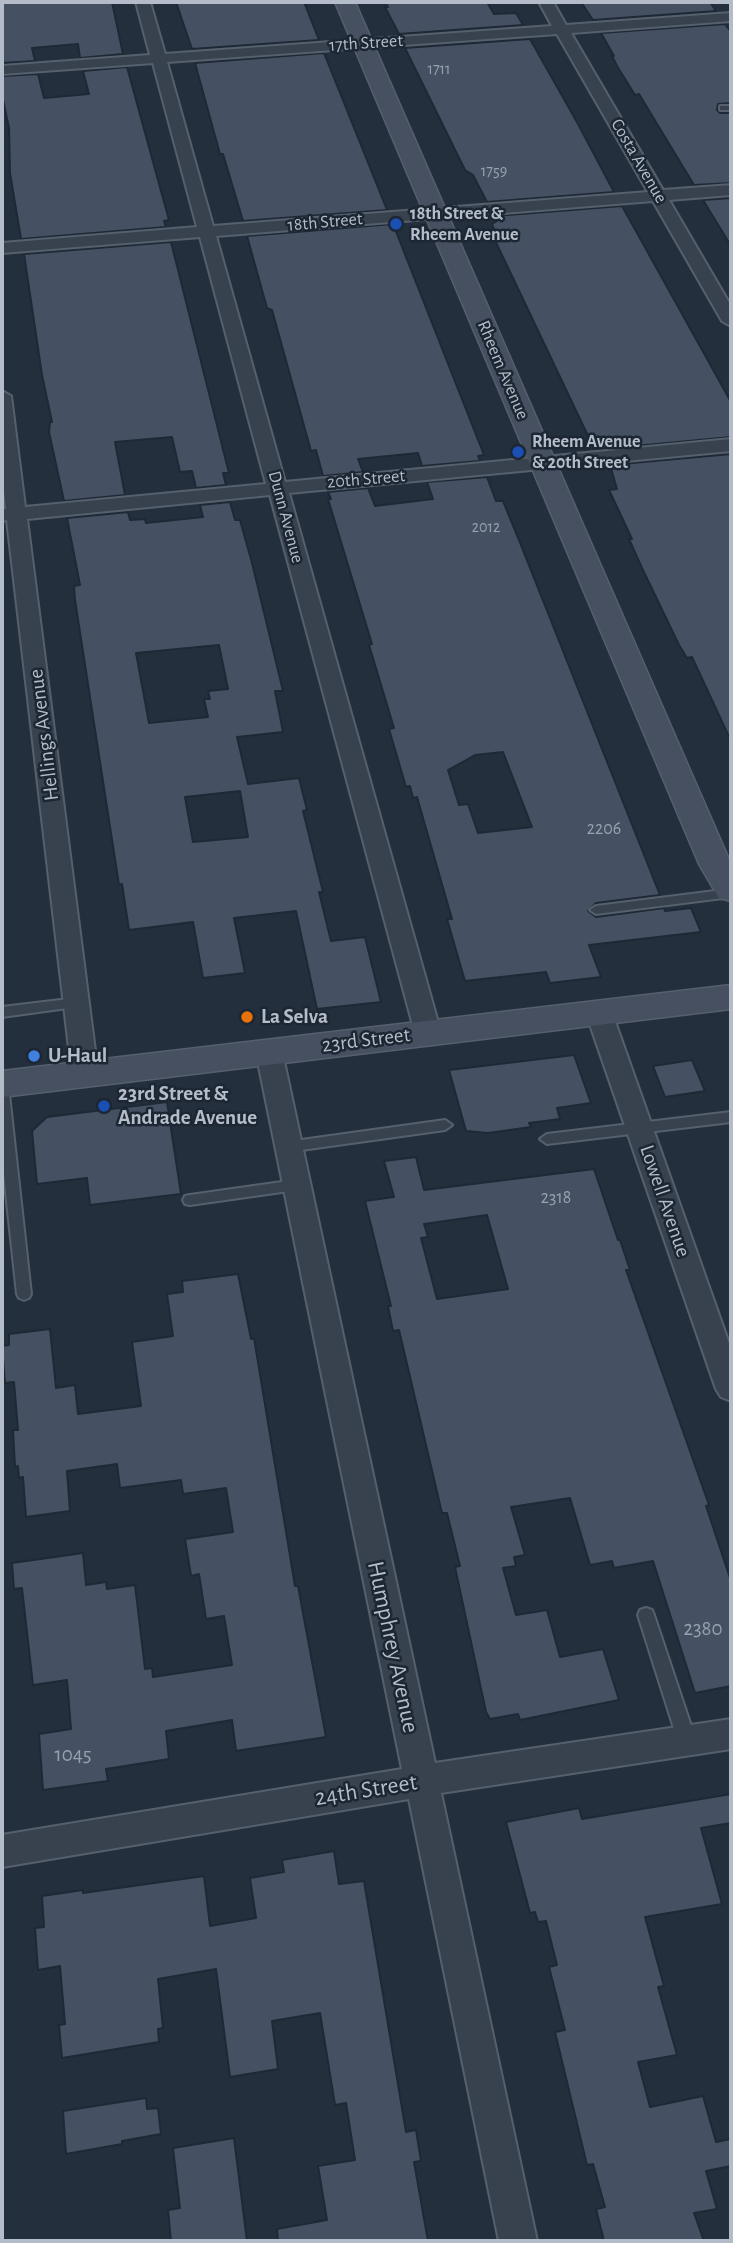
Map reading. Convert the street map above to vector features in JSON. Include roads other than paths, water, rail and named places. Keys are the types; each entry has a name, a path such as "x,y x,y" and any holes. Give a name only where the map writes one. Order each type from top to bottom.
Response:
{"street":[{"name":"Dunn Avenue","path":"143,2 428,1033"},
{"name":"Rheem Avenue","path":"345,2 715,864 731,892"},
{"name":"Costa Avenue","path":"546,2 731,321"},
{"name":"17th Street","path":"2,70 731,17"},
{"name":"18th Street","path":"2,248 731,190"},
{"name":"Hellings Avenue","path":"2,396 9,514 85,1074"},
{"name":"20th Street","path":"9,514 731,445"},
{"name":"23rd Street","path":"2,1084 599,1013 728,995"},
{"name":"Lowell Avenue","path":"599,1013 731,1389"},
{"name":"Humphrey Avenue","path":"269,1052 518,2241"},
{"name":"24th Street","path":"2,1852 421,1781 731,1734"}],"lane":[{"path":"596,910 731,892"},
{"path":"2,1012 77,1003"},
{"path":"2,1094 24,1294"},
{"path":"547,1139 731,1117"},
{"path":"287,1147 445,1125"},
{"path":"191,1200 296,1185"},
{"path":"646,1615 687,1741"}],"place":[{"name":"18th Street & Rheem Avenue","path":"396,224"},
{"name":"Rheem Avenue & 20th Street","path":"518,452"},
{"name":"La Selva","path":"247,1017"},
{"name":"U-Haul","path":"34,1056"},
{"name":"23rd Street & Andrade Avenue","path":"104,1106"}]}
